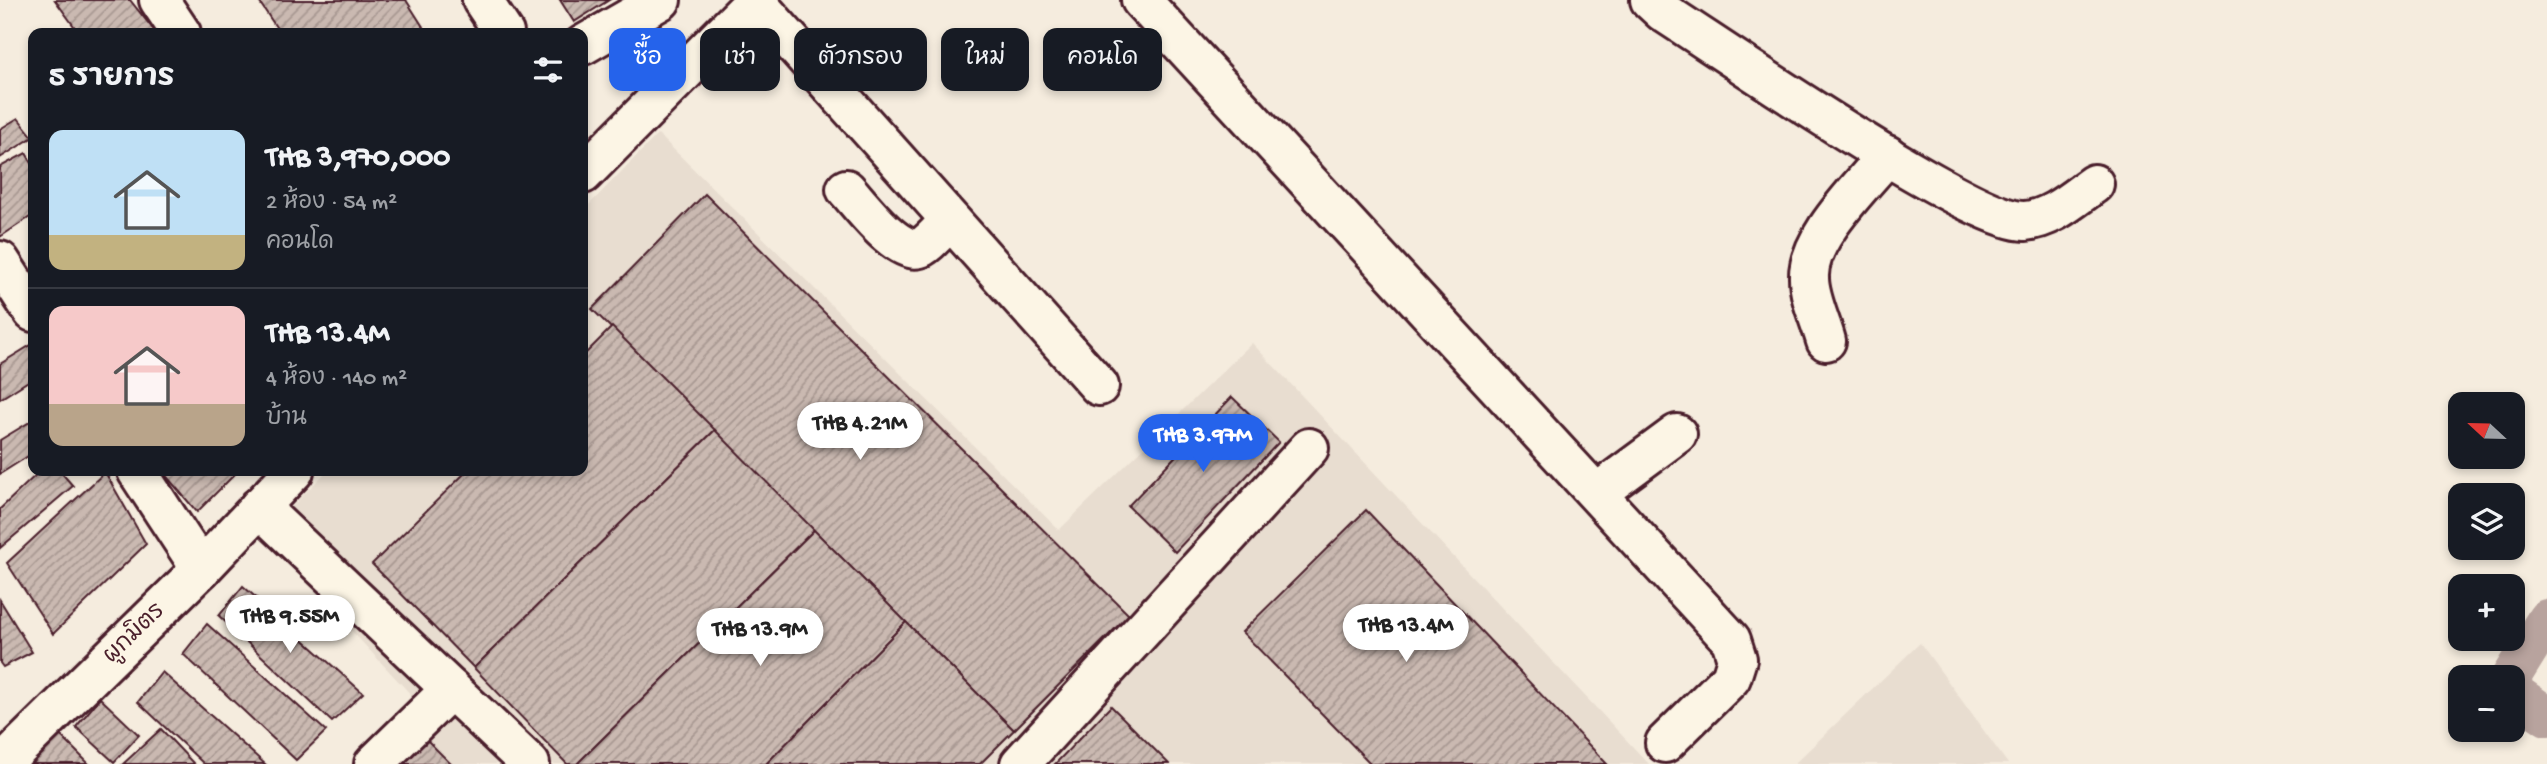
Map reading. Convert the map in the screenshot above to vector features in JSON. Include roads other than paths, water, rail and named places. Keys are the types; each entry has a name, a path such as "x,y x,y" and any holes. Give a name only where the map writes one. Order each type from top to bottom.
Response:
{"street":[{"path":"159,0 178,28"},
{"path":"482,0 500,28"},
{"path":"588,41 661,0"},
{"path":"588,169 755,0 1099,386"},
{"path":"1141,0 1731,640 1737,659 1731,678 1665,743"},
{"path":"1650,0 1663,12 1887,155 1991,213 2023,221 2049,215 2094,184"},
{"path":"1826,341 1808,279 1812,256 1820,238 1887,155"},
{"path":"846,189 897,244 910,249 921,248 950,220"},
{"path":"4,274 28,305"},
{"path":"1597,493 1677,435"},
{"path":"1020,764 1309,448"},
{"path":"139,476 201,569"},
{"path":"277,483 451,689 530,764"},
{"name":"ผูกมิตร","path":"2,764 201,569 277,483"},
{"path":"374,764 451,689"}],"waterway":[{"path":"2518,665 2547,619"},
{"path":"2525,700 2547,716"}]}
